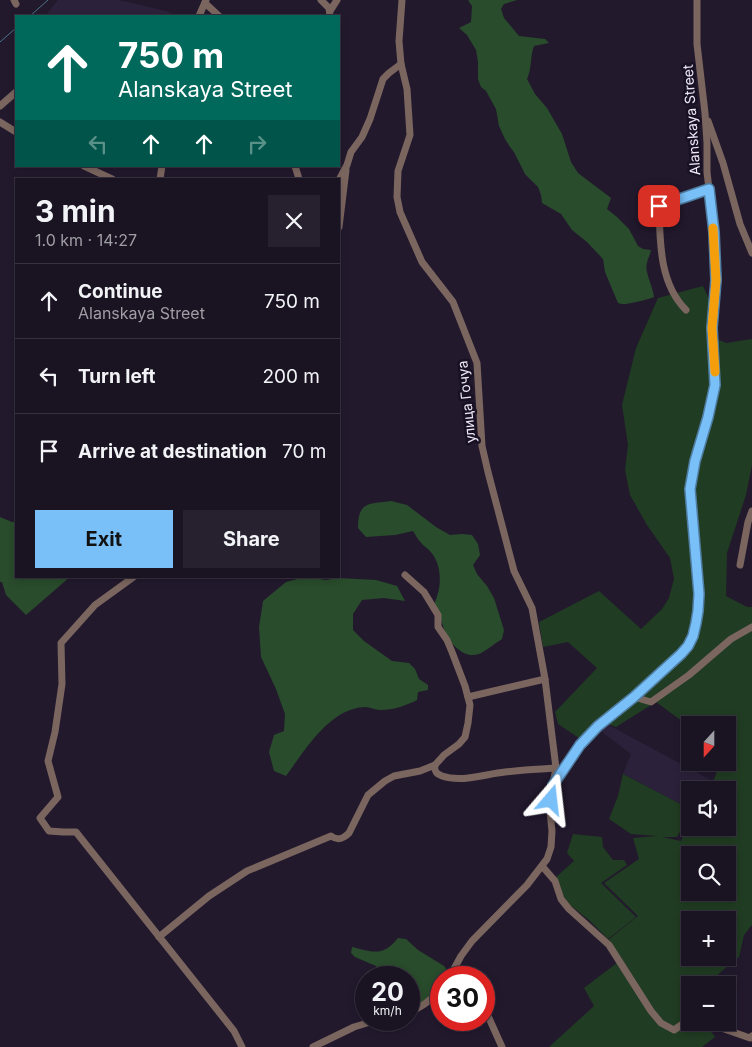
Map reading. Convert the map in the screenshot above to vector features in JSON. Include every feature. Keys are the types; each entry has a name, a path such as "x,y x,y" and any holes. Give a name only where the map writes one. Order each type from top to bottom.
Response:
{"street":[{"path":"321,0 329,8 330,14"},
{"path":"330,14 337,0"},
{"name":"улица Гочуа","path":"402,0 399,41 401,64 407,89 410,135 398,171 397,197 400,212 422,262 453,302 477,363 482,446 514,571 532,608 556,768 550,811 551,847 547,859 511,902 472,941 457,966"},
{"name":"Alanskaya Street","path":"553,785 580,745 598,726 634,697 681,654 693,636 696,623 699,594 690,489 695,461 715,385 712,328 716,280 714,232 707,172 705,113 697,44 697,0"},
{"path":"200,15 205,1 218,15"},
{"path":"340,219 347,165 351,152 362,136 370,119 383,79 389,72 401,64"},
{"path":"0,106 15,93"},
{"path":"705,113 723,163 740,224 752,253"},
{"path":"0,122 15,131"},
{"path":"340,178 347,165"},
{"path":"86,167 110,178"},
{"path":"686,310 679,304 670,287 664,267 659,206 709,189"},
{"path":"740,565 748,522 752,511"},
{"path":"159,937 209,896 247,872 331,836 335,839 345,837 368,795 384,781 394,776 420,771 434,765 465,737 470,705 447,640 438,627 438,614 424,592 405,575"},
{"path":"133,578 95,605 61,643 62,684 55,732 48,761 58,797 40,818 49,831 76,832 234,1031 242,1047"},
{"path":"634,697 650,702 689,675 731,639 752,627"},
{"path":"468,697 544,679"},
{"path":"434,765 436,774 450,778 466,778 511,771 556,768"},
{"path":"542,866 555,881 561,899 569,909 609,944 651,1011 661,1023 674,1030 681,1025"},
{"path":"420,1008 430,999"},
{"path":"313,1047 355,1027"},
{"path":"495,1031 502,1047"},
{"path":"730,1031 751,1038"}],"shaded area":[{"path":"58,0 119,0 176,15 46,15"},
{"path":"605,723 681,764 681,771 694,771 709,779 708,781 681,781 681,804 623,774 631,754 598,729"}],"green space":[{"path":"468,0 517,0 504,4 501,9 504,18 519,36 545,39 549,43 534,46 527,79 562,134 571,162 578,173 611,198 607,209 629,229 638,246 651,250 646,266 654,297 628,304 618,303 605,272 603,259 572,230 561,214 542,203 538,187 525,174 505,139 499,126 496,109 486,91 481,87 478,79 476,50 467,35 459,28 471,22 472,6"},
{"path":"703,286 710,301 710,336 726,343 752,339 752,465 746,495 727,553 726,596 747,607 752,607 752,925 744,935 739,957 736,959 736,911 681,911 681,966 728,966 716,976 681,976 681,1031 711,1031 715,1037 702,1047 549,1047 594,1006 584,988 622,959 608,940 638,916 604,883 639,859 633,838 657,836 631,834 609,819 618,796 623,774 681,804 681,830 677,837 662,837 681,841 683,836 736,836 736,781 713,781 717,771 736,771 736,716 681,716 681,720 656,702 616,727 605,723 582,740 558,724 555,712 597,668 568,642 543,647 539,622 599,591 641,629 662,609 669,598 674,579 670,558 647,525 630,495 625,470 628,445 622,405 636,348 658,298"},
{"path":"391,501 407,505 450,535 472,535 478,544 480,555 473,565 494,598 504,630 502,639 479,654 467,654 456,648 445,631 434,604 439,591 440,576 434,556 420,542 413,531 395,535 366,537 358,528 360,513 363,508 371,504"},
{"path":"0,517 15,522 15,578 69,578 26,615 6,595 2,582 0,582"},
{"path":"301,578 326,580 338,578 376,580 397,586 405,601 384,598 362,600 353,614 353,630 364,641 392,661 409,663 415,669 419,679 428,685 428,690 418,692 417,700 399,707 380,710 365,707 352,709 341,715 330,722 310,743 286,776 274,771 269,752 274,735 284,731 285,714 261,657 259,627 263,601 286,582"},
{"path":"573,834 602,837 603,847 613,860 624,860 627,865 601,883 636,917 608,939 570,905 560,891 555,878 574,861 567,853"},
{"path":"398,938 406,939 418,950 444,966 430,966 430,997 420,1004 420,966 376,966 355,957 351,953 352,947 377,952 393,944"}],"waterway":[{"path":"31,15 48,0"},
{"path":"0,42 15,29"}],"slow traffic":[{"path":"713,228 716,280 712,328 715,372"}],"route":[{"path":"551,800 553,785 580,745 598,726 634,697 681,654 693,636 696,623 699,594 690,489 695,461 715,385 712,328 716,280 714,232 709,189 659,206"}]}
